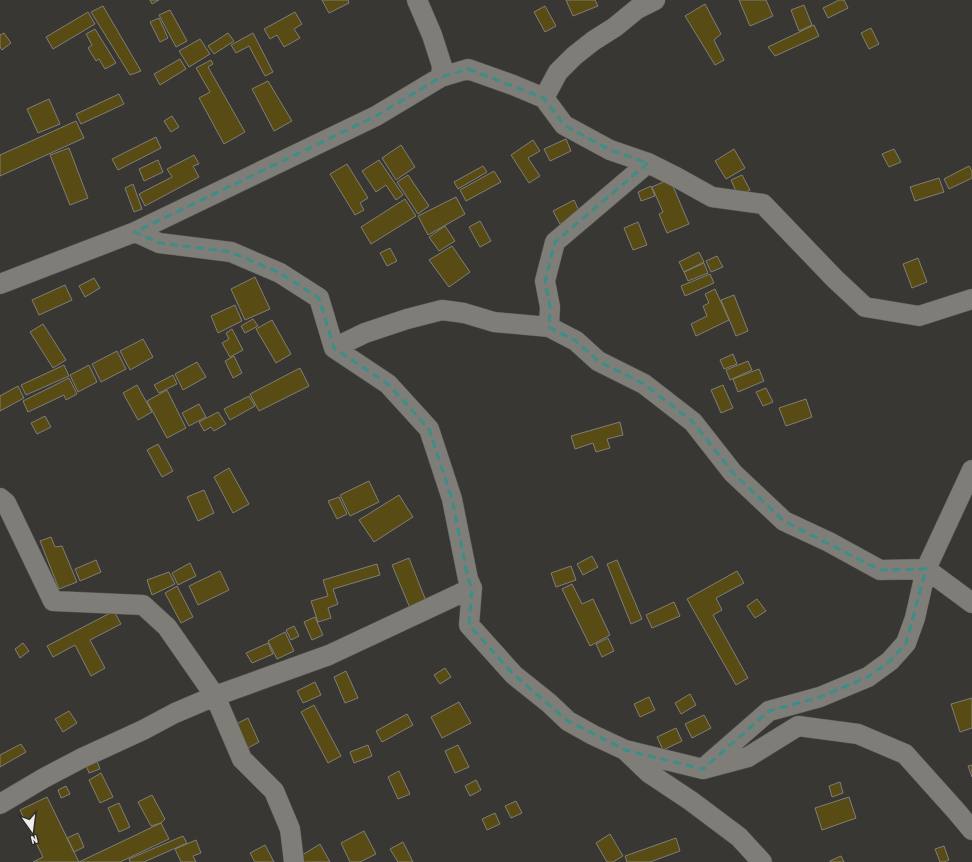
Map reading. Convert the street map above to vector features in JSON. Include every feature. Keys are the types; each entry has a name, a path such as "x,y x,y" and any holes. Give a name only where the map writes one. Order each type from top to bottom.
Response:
{"street":[{"path":"418,0 442,66 441,77"},
{"path":"544,98 558,72 574,56 593,41 615,27 637,9 655,0"},
{"path":"0,284 135,232 376,116 441,77 468,69 544,98 564,125 610,150 648,163 712,197 763,204 865,307 919,316 972,299"},
{"path":"549,327 550,308 545,281 555,242 648,163"},
{"path":"135,232 158,243 231,252 280,274 319,298 334,348 388,384 429,429 452,500 468,580 472,588 469,625 514,675 549,703 568,721 593,736 625,750 703,768 748,757 798,726 858,734 905,754 972,830"},
{"path":"334,348 365,332 442,310 464,313 494,322 549,327 576,341 598,361 644,384 693,422 733,472 784,521 829,542 880,570 926,569 972,603"},
{"path":"703,768 769,711 820,698 868,677 890,661 906,643 915,618 926,569 972,470"},
{"path":"0,498 6,503 52,601 143,605 167,627 214,696 242,759 274,791 290,829 294,862"},
{"path":"0,804 82,758 214,696 329,655 472,588"},
{"path":"625,750 649,773 691,801 739,837 762,862"}],"highlighted area":[{"path":"468,69 544,98 564,125 610,150 648,163 555,242 545,281 550,307 549,327 576,341 598,361 644,384 693,422 733,473 784,521 880,570 926,569 906,643 890,661 868,677 820,697 769,711 703,769 625,750 568,721 514,675 469,625 472,588 468,579 452,499 429,429 388,384 334,348 319,298 280,273 231,252 159,243 135,232 376,116 441,77"}],"building":[{"path":"150,0 159,0 152,4"},
{"path":"322,0 348,0 349,3 329,13"},
{"path":"566,0 595,0 598,6 573,16"},
{"path":"739,0 766,0 773,16 750,26"},
{"path":"839,0 844,0 848,8 828,18 823,8"},
{"path":"705,4 721,34 714,40 724,60 715,65 685,16"},
{"path":"804,5 812,25 799,31 791,10"},
{"path":"103,6 141,71 130,75 91,12"},
{"path":"545,6 556,26 545,32 534,12"},
{"path":"170,10 187,41 176,47 159,15"},
{"path":"88,12 95,24 53,49 46,37"},
{"path":"295,12 302,24 294,29 300,38 284,47 277,35 270,39 264,29"},
{"path":"159,18 168,38 160,42 150,22"},
{"path":"814,25 819,36 775,56 768,47"},
{"path":"871,28 879,44 869,49 861,33"},
{"path":"95,29 116,63 105,69 99,59 96,61 88,48 92,45 86,34"},
{"path":"4,33 11,43 2,50 0,47 0,35"},
{"path":"228,33 234,41 214,54 208,46"},
{"path":"253,33 273,72 265,76 249,46 236,53 231,45"},
{"path":"200,39 210,54 189,67 179,51"},
{"path":"180,59 186,69 160,85 154,74"},
{"path":"211,60 213,64 208,67 245,132 224,144 199,98 210,92 196,68"},
{"path":"268,81 292,121 274,131 252,89"},
{"path":"119,94 124,104 81,124 76,114"},
{"path":"49,99 60,124 38,133 27,109"},
{"path":"172,116 179,127 171,132 164,121"},
{"path":"76,121 84,138 0,176 0,155"},
{"path":"156,137 161,148 118,170 112,159"},
{"path":"566,139 571,151 550,161 544,149"},
{"path":"533,140 540,151 528,158 540,176 529,183 511,155"},
{"path":"401,145 415,167 396,180 382,158"},
{"path":"69,148 88,198 70,205 50,155"},
{"path":"734,149 745,168 726,179 715,161"},
{"path":"894,149 901,162 889,167 882,154"},
{"path":"194,155 199,164 193,166 199,177 145,206 139,194 172,177 167,169"},
{"path":"158,160 163,172 144,181 139,169"},
{"path":"379,160 403,195 396,200 386,185 376,192 362,171"},
{"path":"347,164 368,198 360,203 364,210 355,215 330,174"},
{"path":"483,166 487,172 458,189 454,182"},
{"path":"969,166 972,171 972,178 949,189 944,179"},
{"path":"494,171 501,182 466,201 460,190"},
{"path":"408,175 429,206 418,214 397,182"},
{"path":"742,175 750,190 738,196 731,180"},
{"path":"939,178 944,192 915,201 910,187"},
{"path":"670,179 689,224 667,233 659,214 663,212 652,187"},
{"path":"133,184 142,209 134,212 125,188"},
{"path":"651,186 655,196 641,201 638,192"},
{"path":"456,197 465,214 428,235 418,216"},
{"path":"405,199 416,216 371,244 361,227"},
{"path":"574,200 580,213 560,224 553,211"},
{"path":"480,221 491,241 480,247 469,227"},
{"path":"638,222 647,245 633,250 624,228"},
{"path":"445,226 455,241 439,251 429,237"},
{"path":"452,246 470,272 449,287 429,260"},
{"path":"390,248 397,261 387,266 380,253"},
{"path":"699,252 704,262 684,272 679,262"},
{"path":"717,256 723,267 711,272 706,261"},
{"path":"918,258 927,282 912,288 903,264"},
{"path":"704,263 708,273 688,281 684,272"},
{"path":"710,274 714,283 685,296 681,286"},
{"path":"255,277 270,309 245,320 231,289"},
{"path":"94,278 100,288 85,297 79,286"},
{"path":"65,285 72,300 39,315 32,300"},
{"path":"715,289 729,320 696,336 691,324 707,316 703,306 709,303 705,294"},
{"path":"734,295 748,331 736,336 721,300"},
{"path":"235,305 242,321 218,333 211,316"},
{"path":"253,319 258,326 245,333 241,326"},
{"path":"272,320 291,354 276,363 256,329"},
{"path":"43,324 66,360 53,368 30,332"},
{"path":"232,329 243,350 230,357 222,343 229,339 226,333"},
{"path":"143,339 153,357 130,370 120,351"},
{"path":"117,351 126,369 101,382 92,364"},
{"path":"733,354 737,364 724,369 720,360"},
{"path":"234,356 242,373 233,378 225,361"},
{"path":"748,361 752,370 730,380 726,370"},
{"path":"197,362 206,377 183,390 175,374"},
{"path":"64,365 69,376 26,395 21,385"},
{"path":"89,365 97,382 78,392 70,375"},
{"path":"300,368 309,386 259,411 250,394"},
{"path":"759,369 764,381 738,392 733,379"},
{"path":"173,375 177,384 159,393 154,385"},
{"path":"69,378 77,394 66,400 64,395 28,412 23,401"},
{"path":"137,385 152,412 138,420 123,393"},
{"path":"723,385 733,408 721,413 711,390"},
{"path":"18,386 24,398 0,411 0,396"},
{"path":"766,388 773,402 763,406 756,392"},
{"path":"167,390 186,428 167,438 147,401"},
{"path":"249,396 255,406 230,420 224,409"},
{"path":"806,399 812,417 786,426 779,408"},
{"path":"199,404 206,417 189,426 182,413"},
{"path":"218,412 226,424 214,431 211,427 204,431 199,422"},
{"path":"45,416 51,427 37,434 31,423"},
{"path":"620,422 623,435 607,439 610,448 596,452 593,443 575,449 571,436"},
{"path":"158,444 173,471 162,477 147,450"},
{"path":"229,468 249,504 233,513 214,477"},
{"path":"369,481 379,502 350,516 340,495"},
{"path":"204,490 214,513 198,521 187,497"},
{"path":"399,495 413,517 374,542 359,520"},
{"path":"339,497 347,514 337,519 328,501"},
{"path":"51,537 55,547 62,546 77,582 59,589 40,541"},
{"path":"592,556 598,567 583,575 577,564"},
{"path":"409,558 426,601 410,608 392,565"},
{"path":"96,560 101,572 80,581 75,569"},
{"path":"617,560 642,619 631,624 607,564"},
{"path":"190,563 196,576 178,585 172,573"},
{"path":"377,564 380,575 333,589 338,604 328,608 331,618 318,622 311,601 328,596 323,580"},
{"path":"571,566 576,580 556,587 551,573"},
{"path":"220,571 229,590 198,605 189,586"},
{"path":"737,571 744,583 716,598 722,610 713,615 748,678 736,685 687,599"},
{"path":"169,572 175,584 152,595 147,580"},
{"path":"572,584 582,604 593,599 610,635 590,646 562,589"},
{"path":"177,586 193,617 181,623 165,593"},
{"path":"757,599 766,611 755,618 747,606"},
{"path":"674,602 680,616 652,628 646,615"},
{"path":"114,611 121,624 90,640 105,668 91,676 75,645 53,657 47,646"},
{"path":"315,617 323,635 312,640 304,622"},
{"path":"294,626 299,636 291,640 286,630"},
{"path":"285,632 294,651 277,659 268,641"},
{"path":"608,638 614,651 602,657 596,644"},
{"path":"23,643 29,651 20,658 15,649"},
{"path":"268,643 273,654 252,663 246,653"},
{"path":"445,668 451,677 440,684 434,675"},
{"path":"346,671 358,698 345,703 334,677"},
{"path":"315,682 321,695 303,703 297,691"},
{"path":"690,694 696,705 681,714 675,703"},
{"path":"649,697 655,710 640,717 634,704"},
{"path":"972,698 972,728 960,732 951,704"},
{"path":"459,702 471,723 442,738 431,717"},
{"path":"314,705 341,756 328,763 301,712"},
{"path":"69,711 77,723 63,732 55,719"},
{"path":"407,714 413,725 382,742 376,731"},
{"path":"704,715 711,728 692,738 685,724"},
{"path":"248,718 259,742 246,749 234,725"},
{"path":"676,728 682,741 663,750 657,737"},
{"path":"21,744 26,752 0,767 0,755"},
{"path":"368,745 372,756 354,763 350,752"},
{"path":"458,745 469,767 455,773 445,751"},
{"path":"97,761 100,769 89,773 86,765"},
{"path":"972,765 972,777 968,766"},
{"path":"399,771 410,794 398,799 388,777"},
{"path":"101,773 113,797 100,803 89,780"},
{"path":"476,780 481,790 470,796 465,786"},
{"path":"840,782 843,793 832,797 829,786"},
{"path":"66,786 70,794 61,798 58,790"},
{"path":"152,795 165,819 161,823 151,826 138,802"},
{"path":"47,797 79,862 33,862 43,857 20,810"},
{"path":"849,797 856,818 822,830 815,808"},
{"path":"516,801 522,813 511,818 505,806"},
{"path":"119,803 130,827 119,832 108,808"},
{"path":"495,813 500,824 487,830 482,819"},
{"path":"161,823 169,839 120,862 79,862"},
{"path":"364,831 376,854 360,862 350,862 341,843"},
{"path":"78,833 84,847 74,852 67,838"},
{"path":"610,834 623,856 613,862 607,862 596,843"},
{"path":"183,836 187,843 144,862 130,862 129,859"},
{"path":"676,838 680,851 650,862 627,862 625,856"},
{"path":"196,840 201,853 193,856 196,862 181,862 175,849"},
{"path":"403,842 413,862 398,862 390,849"},
{"path":"320,844 330,862 302,862 299,857"},
{"path":"265,845 274,862 255,862 250,853"},
{"path":"944,846 949,860 940,862 935,849"},
{"path":"841,856 844,862 830,862 830,861"}]}
